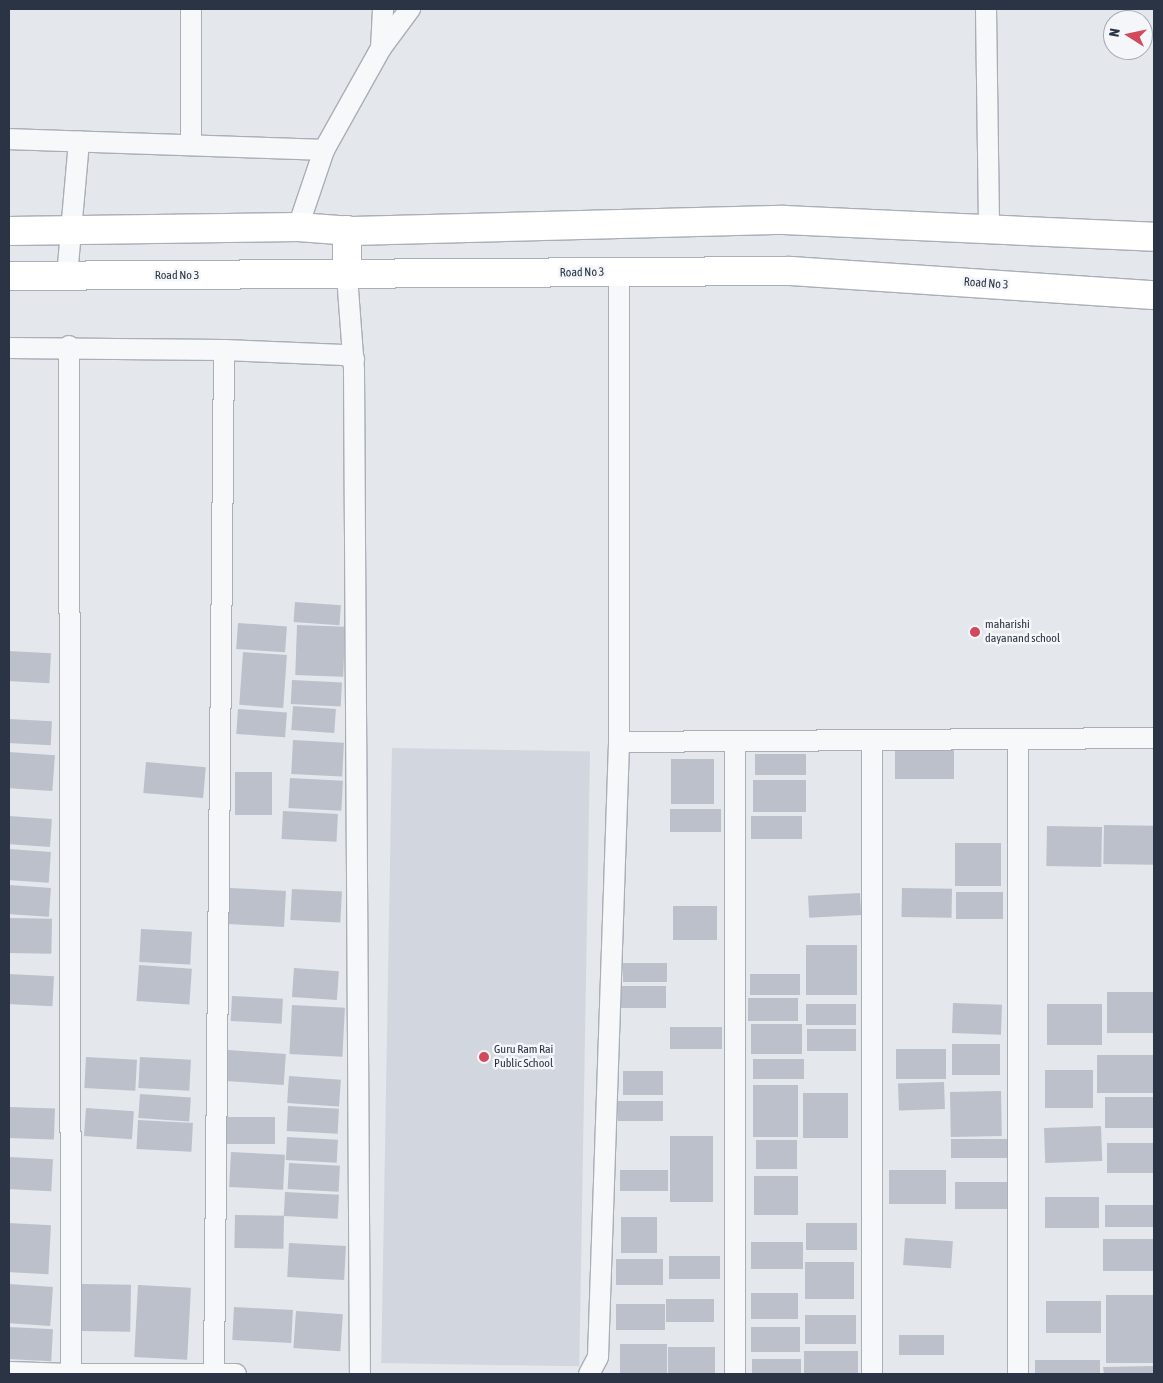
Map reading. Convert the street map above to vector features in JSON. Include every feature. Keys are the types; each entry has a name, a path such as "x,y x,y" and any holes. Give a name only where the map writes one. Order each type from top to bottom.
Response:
{"street":[{"path":"191,145 192,9"},
{"path":"382,48 383,9"},
{"path":"298,227 324,150 382,48 410,9"},
{"path":"986,9 989,230"},
{"path":"9,139 324,150"},
{"path":"67,276 79,142"},
{"path":"9,231 298,227 347,230 784,220 1154,237"},
{"path":"347,230 347,276 354,359 360,1374"},
{"name":"Road No 3","path":"9,276 347,276 790,271 1154,295"},
{"path":"589,1374 598,1357 619,742 619,273"},
{"path":"9,348 69,346 224,350 344,355 354,359"},
{"path":"9,1372 71,1374 69,346"},
{"path":"214,1374 224,350"},
{"path":"619,742 1018,741 1154,738"},
{"path":"1018,741 1018,1374"},
{"path":"735,742 735,1374"},
{"path":"872,742 872,1374"},
{"path":"78,1374 236,1374"}],"shaded area":[{"name":"Guru Ram Rai Public School","path":"392,748 590,751 579,1366 381,1363"}],"building":[{"path":"295,602 341,605 339,625 294,622"},
{"path":"238,623 287,626 285,652 236,649"},
{"path":"297,625 345,627 343,677 295,675"},
{"path":"9,651 51,653 49,683 9,681"},
{"path":"243,652 287,655 283,708 239,705"},
{"path":"292,680 342,683 341,707 291,704"},
{"path":"293,706 336,709 334,733 291,730"},
{"path":"238,709 287,712 285,737 236,734"},
{"path":"9,719 52,721 51,745 9,743"},
{"path":"293,740 344,743 342,777 291,774"},
{"path":"895,750 954,750 954,779 895,779"},
{"path":"9,752 55,755 52,791 9,788"},
{"path":"755,754 806,754 806,775 755,775"},
{"path":"671,759 714,759 714,804 671,804"},
{"path":"146,762 206,767 203,798 143,793"},
{"path":"235,772 272,772 272,815 235,815"},
{"path":"290,778 343,781 341,811 288,808"},
{"path":"753,780 806,780 806,812 753,812"},
{"path":"670,809 721,809 721,832 670,832"},
{"path":"283,811 338,814 336,842 282,839"},
{"path":"9,816 52,819 50,847 9,844"},
{"path":"751,816 802,816 802,839 751,839"},
{"path":"1104,825 1154,826 1153,865 1103,864"},
{"path":"1047,826 1102,827 1101,867 1046,866"},
{"path":"955,843 1001,843 1001,886 955,886"},
{"path":"9,849 51,852 49,883 9,880"},
{"path":"9,885 51,888 49,917 9,914"},
{"path":"230,888 286,891 284,927 228,924"},
{"path":"902,888 952,889 951,918 901,917"},
{"path":"292,889 342,892 340,923 290,920"},
{"path":"956,892 1003,892 1003,919 956,919"},
{"path":"860,893 861,915 809,918 808,896"},
{"path":"673,906 717,906 717,940 673,940"},
{"path":"9,918 52,919 51,954 9,953"},
{"path":"141,929 192,932 190,965 139,962"},
{"path":"806,945 857,945 857,995 806,995"},
{"path":"623,963 667,963 667,982 623,982"},
{"path":"139,965 192,969 189,1005 136,1001"},
{"path":"294,968 339,971 337,1000 292,997"},
{"path":"9,974 54,976 52,1006 9,1004"},
{"path":"750,974 800,974 800,995 750,995"},
{"path":"620,986 666,986 666,1008 620,1008"},
{"path":"1107,992 1154,992 1154,1033 1107,1033"},
{"path":"232,996 283,999 282,1024 231,1021"},
{"path":"748,998 798,998 798,1021 748,1021"},
{"path":"953,1003 1002,1005 1001,1035 952,1033"},
{"path":"806,1004 856,1004 856,1025 806,1025"},
{"path":"1047,1004 1102,1004 1102,1045 1047,1045"},
{"path":"292,1005 345,1008 342,1057 289,1054"},
{"path":"751,1024 802,1024 802,1054 751,1054"},
{"path":"670,1027 722,1027 722,1049 670,1049"},
{"path":"807,1029 856,1029 856,1051 807,1051"},
{"path":"952,1044 1000,1044 1000,1075 952,1075"},
{"path":"896,1049 946,1049 946,1079 896,1079"},
{"path":"228,1050 286,1054 284,1085 226,1081"},
{"path":"1097,1055 1154,1055 1154,1093 1097,1093"},
{"path":"86,1057 137,1060 135,1091 84,1088"},
{"path":"140,1057 191,1060 189,1091 138,1088"},
{"path":"753,1059 804,1059 804,1079 753,1079"},
{"path":"1045,1070 1093,1070 1093,1108 1045,1108"},
{"path":"623,1071 663,1071 663,1095 623,1095"},
{"path":"289,1076 341,1080 339,1107 287,1103"},
{"path":"944,1082 945,1109 899,1111 898,1084"},
{"path":"753,1085 798,1085 798,1137 753,1137"},
{"path":"1001,1091 1002,1136 951,1137 950,1092"},
{"path":"803,1093 848,1093 848,1138 803,1138"},
{"path":"140,1094 191,1098 189,1121 138,1118"},
{"path":"1105,1097 1154,1097 1154,1128 1105,1128"},
{"path":"618,1101 663,1101 663,1121 618,1121"},
{"path":"288,1106 339,1109 338,1134 287,1131"},
{"path":"9,1107 55,1109 54,1140 9,1138"},
{"path":"86,1108 134,1111 132,1139 84,1136"},
{"path":"227,1117 275,1117 275,1144 227,1144"},
{"path":"138,1120 193,1123 191,1152 136,1149"},
{"path":"1101,1126 1102,1161 1045,1163 1044,1128"},
{"path":"670,1136 713,1136 713,1202 670,1202"},
{"path":"287,1137 338,1140 337,1163 286,1160"},
{"path":"951,1139 1007,1139 1007,1158 951,1158"},
{"path":"756,1140 797,1140 797,1169 756,1169"},
{"path":"1107,1143 1154,1143 1154,1173 1107,1173"},
{"path":"231,1152 285,1155 283,1190 229,1187"},
{"path":"9,1157 53,1159 51,1191 9,1189"},
{"path":"289,1163 340,1166 339,1192 288,1189"},
{"path":"620,1170 668,1170 668,1191 620,1191"},
{"path":"889,1170 946,1170 946,1204 889,1204"},
{"path":"754,1176 798,1176 798,1215 754,1215"},
{"path":"955,1182 1007,1182 1007,1209 955,1209"},
{"path":"285,1192 339,1195 338,1219 284,1216"},
{"path":"1045,1197 1099,1197 1099,1228 1045,1228"},
{"path":"1105,1205 1154,1205 1154,1227 1105,1227"},
{"path":"235,1215 284,1216 283,1249 234,1248"},
{"path":"621,1217 657,1217 657,1253 621,1253"},
{"path":"9,1223 51,1225 48,1274 9,1272"},
{"path":"806,1223 857,1223 857,1250 806,1250"},
{"path":"905,1238 953,1241 951,1268 903,1265"},
{"path":"1103,1239 1154,1239 1154,1271 1103,1271"},
{"path":"751,1242 803,1242 803,1269 751,1269"},
{"path":"289,1243 346,1246 344,1280 287,1277"},
{"path":"669,1256 720,1256 720,1279 669,1279"},
{"path":"616,1259 663,1259 663,1285 616,1285"},
{"path":"805,1262 854,1262 854,1299 805,1299"},
{"path":"9,1284 53,1287 50,1326 9,1323"},
{"path":"82,1284 131,1285 130,1332 81,1331"},
{"path":"138,1285 191,1288 187,1360 134,1357"},
{"path":"751,1293 798,1293 798,1319 751,1319"},
{"path":"1106,1295 1154,1295 1154,1363 1106,1363"},
{"path":"666,1299 714,1299 714,1322 666,1322"},
{"path":"1046,1301 1101,1301 1101,1333 1046,1333"},
{"path":"616,1304 665,1304 665,1330 616,1330"},
{"path":"234,1307 293,1310 291,1343 232,1340"},
{"path":"296,1311 343,1314 340,1351 293,1348"},
{"path":"805,1315 856,1315 856,1344 805,1344"},
{"path":"9,1327 53,1329 51,1361 9,1359"},
{"path":"751,1327 800,1327 800,1352 751,1352"},
{"path":"899,1335 944,1335 944,1355 899,1355"},
{"path":"620,1344 667,1344 667,1374 620,1374"},
{"path":"668,1347 715,1347 715,1374 668,1374"},
{"path":"804,1351 858,1351 858,1374 804,1374"},
{"path":"752,1359 801,1359 801,1374 752,1374"},
{"path":"1035,1360 1100,1360 1100,1374 1035,1374"},
{"path":"1154,1366 1154,1374 1104,1374 1103,1367"}],"place":[{"name":"maharishi dayanand school","path":"975,632"},
{"name":"Guru Ram Rai Public School","path":"484,1057"}]}
